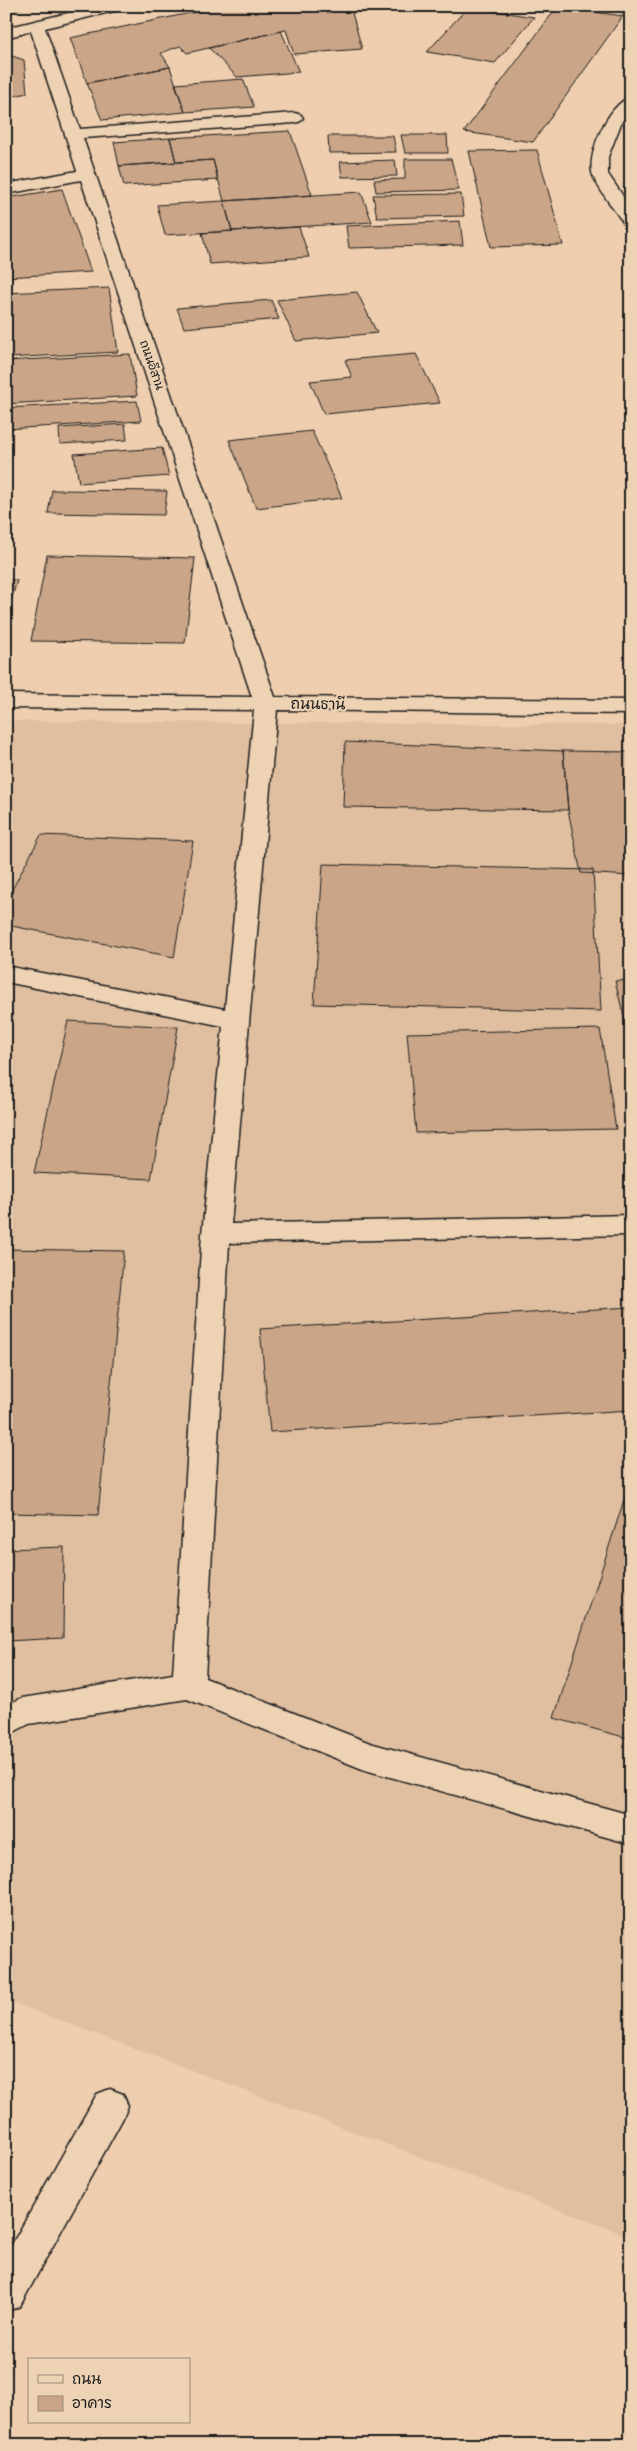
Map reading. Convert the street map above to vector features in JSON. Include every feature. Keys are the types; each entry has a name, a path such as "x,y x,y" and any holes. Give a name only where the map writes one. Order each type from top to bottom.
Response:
{"street":[{"path":"6,33 116,6"},
{"name":"ถนนอีสาน","path":"37,26 266,704"},
{"path":"631,102 614,119 600,157 600,174 631,221"},
{"path":"73,134 295,118"},
{"path":"6,189 88,174"},
{"name":"ถนนธานี","path":"6,701 631,707"},
{"path":"188,1686 216,1234 266,704"},
{"path":"6,974 236,1020"},
{"path":"216,1234 631,1225"},
{"path":"6,1722 22,1712 188,1686 365,1756 631,1830"},
{"path":"6,2293 110,2106"}],"shaded area":[{"path":"6,721 631,725 631,2237 6,2000"}],"building":[{"path":"6,6 30,6 6,12"},
{"path":"224,6 389,6 352,13 362,49 294,54 286,30 187,53 180,46 161,53 170,67 87,83 70,38"},
{"path":"468,7 534,17 495,63 427,52"},
{"path":"557,7 623,16 533,142 464,132"},
{"path":"281,31 299,72 237,77 209,48"},
{"path":"6,54 24,60 27,93 6,98"},
{"path":"170,67 185,112 102,120 87,83"},
{"path":"243,79 254,107 185,112 175,84"},
{"path":"625,121 631,121 631,141"},
{"path":"290,131 312,195 224,201 213,160 176,162 170,138"},
{"path":"401,135 447,135 448,153 405,153"},
{"path":"328,136 393,136 396,152 329,153"},
{"path":"170,138 176,162 119,166 114,142"},
{"path":"537,150 563,245 491,247 469,151"},
{"path":"405,159 451,159 459,190 376,192 374,180 405,179"},
{"path":"213,160 218,180 124,186 119,166"},
{"path":"395,160 397,176 342,177 340,162"},
{"path":"62,189 91,272 6,277 6,198"},
{"path":"361,192 372,222 232,231 224,201"},
{"path":"461,194 464,216 377,218 373,195"},
{"path":"224,201 232,231 165,235 157,205"},
{"path":"460,221 463,245 349,248 346,226"},
{"path":"299,227 309,257 210,264 202,233"},
{"path":"109,288 118,352 6,358 6,293"},
{"path":"357,292 377,333 296,341 277,300"},
{"path":"271,300 279,319 184,328 177,308"},
{"path":"130,354 137,396 6,404 6,361"},
{"path":"416,354 440,403 324,414 310,381 352,377 345,360"},
{"path":"137,401 141,421 6,429 6,408"},
{"path":"125,424 127,440 60,444 59,428"},
{"path":"312,431 342,498 256,508 229,440"},
{"path":"162,448 169,476 79,483 74,454"},
{"path":"52,490 167,491 164,515 48,513"},
{"path":"47,555 195,558 185,643 31,641"},
{"path":"6,580 17,580 6,620"},
{"path":"345,742 563,751 568,810 343,807"},
{"path":"563,751 631,752 631,876 581,873 568,810"},
{"path":"41,835 193,841 174,957 6,925 6,901"},
{"path":"323,864 593,870 601,1011 314,1004"},
{"path":"631,980 631,1045 615,981"},
{"path":"68,1021 178,1027 151,1179 34,1173"},
{"path":"600,1029 616,1129 416,1133 407,1033"},
{"path":"6,1249 124,1251 98,1515 6,1513"},
{"path":"631,1307 631,1410 270,1432 260,1329"},
{"path":"631,1478 631,1739 554,1718"},
{"path":"64,1547 63,1638 6,1641 6,1549"}]}
